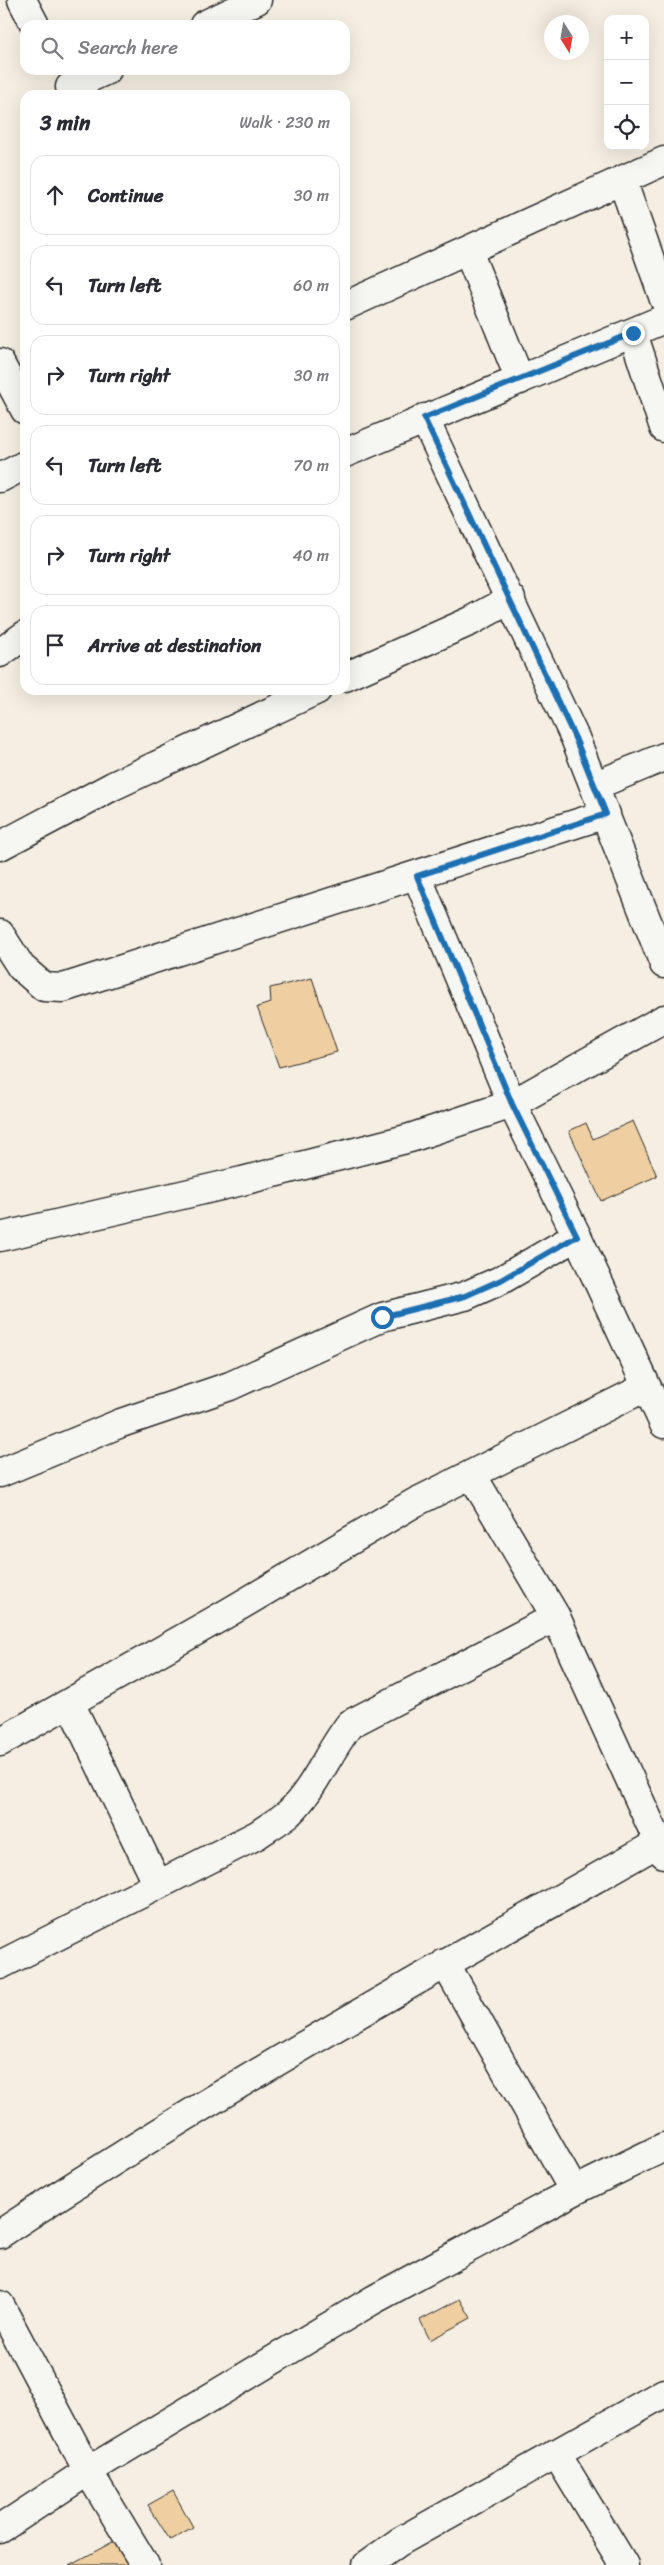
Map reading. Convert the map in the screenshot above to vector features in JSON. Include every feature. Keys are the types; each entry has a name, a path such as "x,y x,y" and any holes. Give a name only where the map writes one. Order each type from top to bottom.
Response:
{"street":[{"path":"22,0 32,20"},
{"path":"215,20 257,0"},
{"path":"68,84 93,75"},
{"path":"350,304 664,161"},
{"path":"622,180 664,299"},
{"path":"468,251 520,380"},
{"path":"350,451 424,418 664,319"},
{"path":"633,333 664,428"},
{"path":"0,363 20,401"},
{"path":"424,418 575,738 664,964"},
{"path":"0,478 20,468"},
{"path":"350,675 471,621 510,599"},
{"path":"0,653 20,639"},
{"path":"0,846 113,786 306,695"},
{"path":"594,786 664,757"},
{"path":"0,934 21,967 44,987 63,988 606,814"},
{"path":"417,876 512,1104 577,1236 664,1424"},
{"path":"0,1237 242,1181 400,1140 512,1104 664,1020"},
{"path":"0,1473 121,1423 230,1386 382,1317 465,1296 501,1280 577,1236"},
{"path":"0,1742 414,1503 646,1387"},
{"path":"0,2234 90,2174 362,2010 445,1963 661,1849 556,1617 472,1475"},
{"path":"0,1965 257,1835 288,1813 314,1780 336,1743 350,1724 556,1617"},
{"path":"70,1703 158,1885"},
{"path":"445,1963 574,2191"},
{"path":"0,2529 88,2471 374,2300 574,2191 661,2155"},
{"path":"0,2304 88,2471 145,2565"},
{"path":"367,2565 399,2542 556,2452 664,2393"},
{"path":"556,2452 624,2565"}],"building":[{"path":"312,978 337,1052 279,1067 257,1007 271,1003 270,988"},
{"path":"633,1121 657,1176 601,1201 569,1131 586,1123 593,1139"},
{"path":"460,2299 471,2318 430,2340 420,2320"},
{"path":"173,2491 193,2527 170,2540 148,2505"},
{"path":"120,2538 132,2565 70,2565"}],"route":[{"path":"382,1317 465,1296 501,1280 577,1236 512,1104 417,876 606,814 575,738 424,418 633,333"}]}
